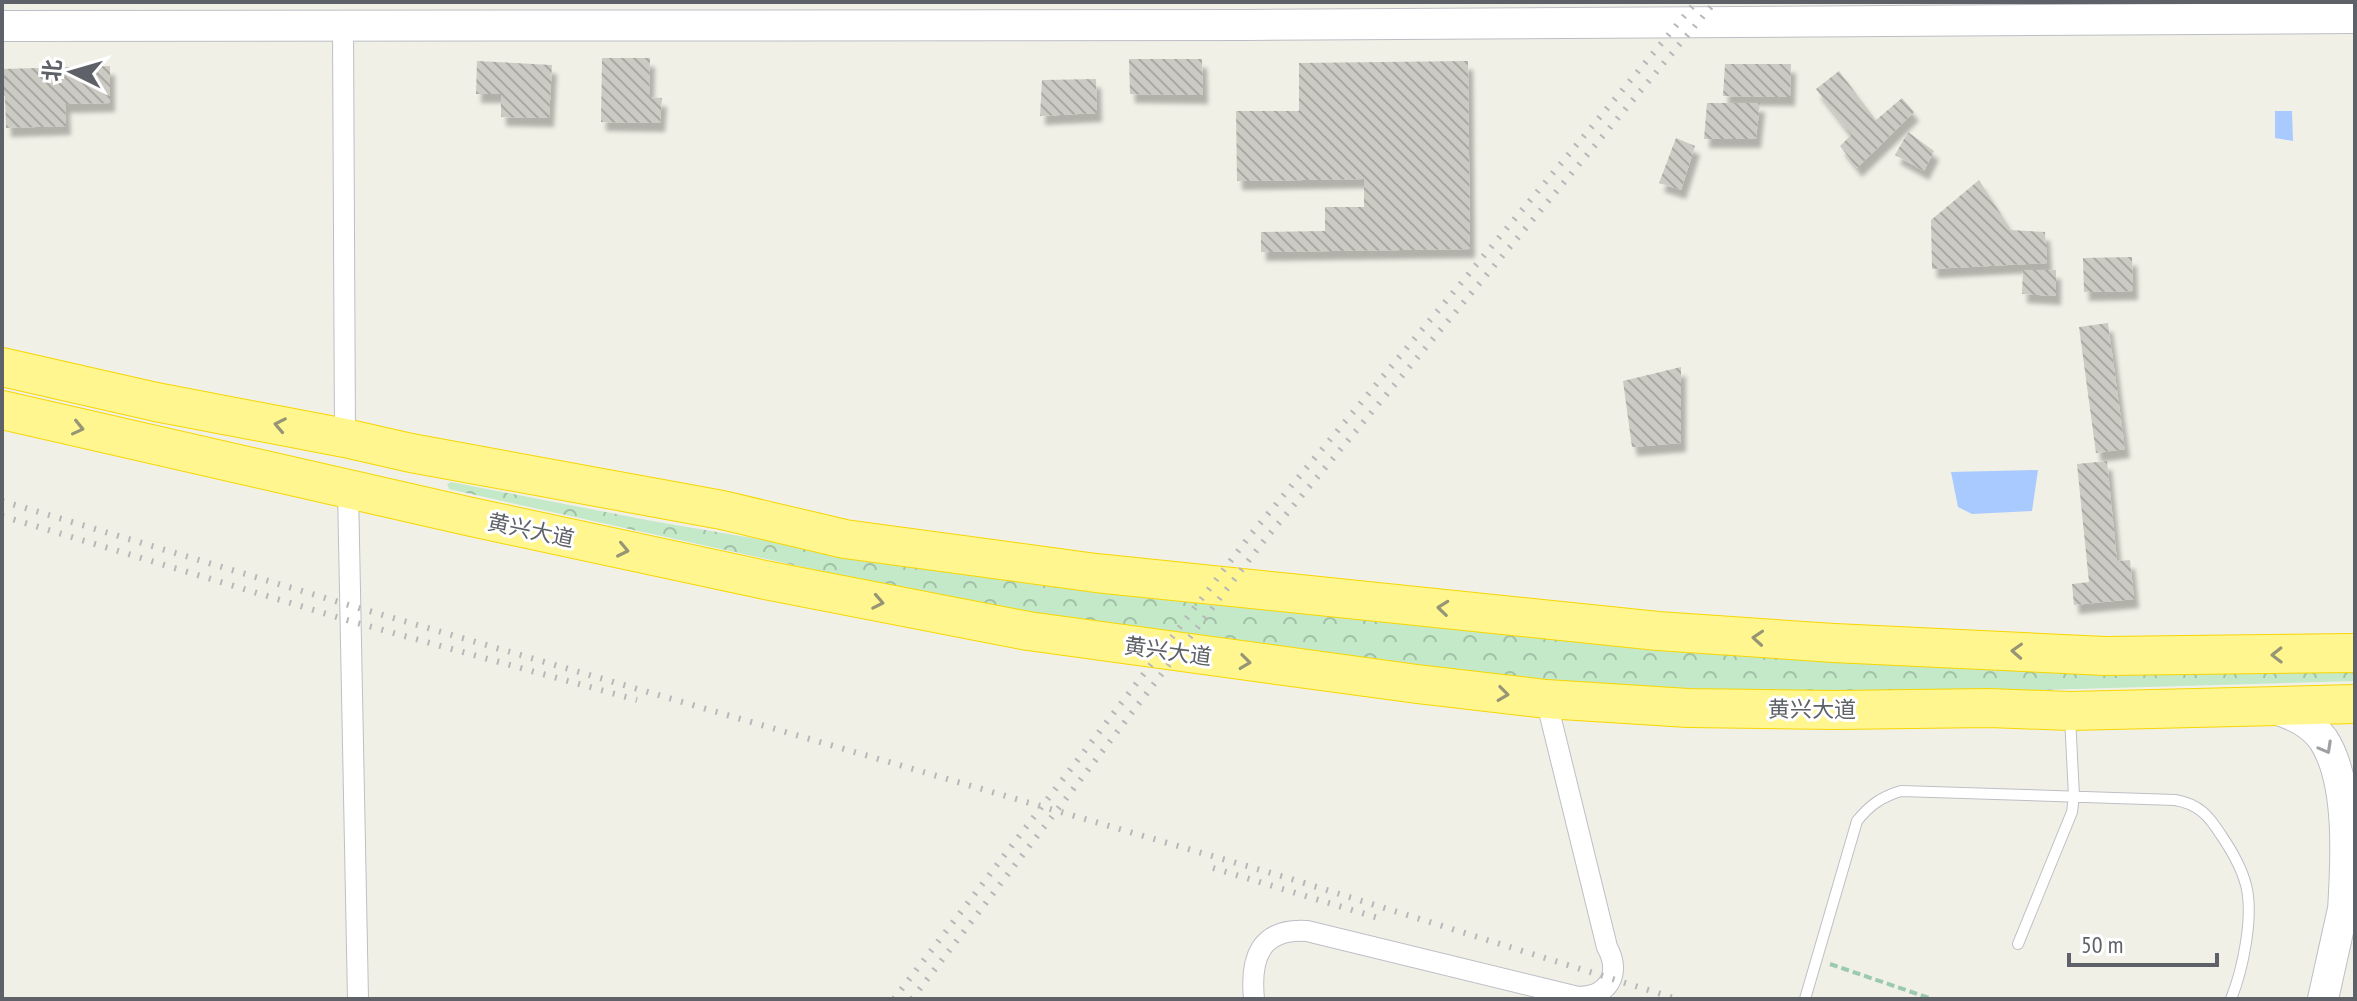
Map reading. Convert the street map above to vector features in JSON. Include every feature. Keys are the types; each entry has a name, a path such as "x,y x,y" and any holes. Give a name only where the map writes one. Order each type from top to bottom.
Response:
{"highway":[{"path":"2,367 156,402 411,453 722,510 845,539 1096,573 1658,631 1834,643 2105,656 2355,653"},
{"name":"黄兴大道","path":"2,410 765,580 1028,631 1228,660 1546,699 1688,708 2070,711 2355,704"}],"street":[{"path":"2,26 1248,25 2355,18"},
{"path":"343,27 345,438"},
{"path":"348,489 358,999"},
{"path":"1254,999 1253,967 1258,953 1279,934 1293,930 1578,997 1589,998 1607,986 1614,967 1612,956 1607,947 1546,699"},
{"path":"2265,706 2289,713 2307,723 2322,738 2333,761 2340,791 2347,855 2343,911"},
{"path":"2323,999 2355,850"}],"lane":[{"path":"2018,944 2072,812 2070,711"},
{"path":"1805,999 1857,821 1868,806 1883,796 1901,791 2187,802 2198,807 2208,814 2236,858 2247,887 2248,931 2240,976 2231,999"}],"path":[{"path":"1817,959 1932,999"}],"green space":[{"path":"451,482 782,543 2355,671 2355,681 1895,694 1711,692 1591,685 1369,662 994,609 449,489 447,484"}],"water":[{"path":"2275,111 2292,111 2293,141 2275,138"},
{"path":"2038,470 2032,511 1972,514 1958,507 1951,472"}],"building":[{"path":"602,58 650,58 649,97 662,98 660,123 601,122"},
{"path":"1129,59 1202,59 1203,95 1130,94"},
{"path":"477,61 552,65 549,118 501,117 501,94 476,94"},
{"path":"1468,61 1470,249 1261,252 1261,232 1325,231 1325,207 1364,207 1364,179 1237,181 1236,111 1299,111 1299,63"},
{"path":"1725,64 1791,64 1790,97 1723,96"},
{"path":"110,66 110,103 65,104 66,126 6,128 2,69"},
{"path":"1839,71 1876,120 1902,98 1914,112 1857,168 1840,146 1851,135 1816,89"},
{"path":"1096,79 1097,113 1040,116 1042,80"},
{"path":"1707,103 1760,103 1756,139 1704,139"},
{"path":"1908,132 1934,151 1924,171 1895,155"},
{"path":"1676,138 1695,146 1681,190 1659,183"},
{"path":"1979,180 2011,230 2045,232 2047,263 1932,269 1931,220"},
{"path":"2132,257 2133,291 2084,292 2083,258"},
{"path":"2023,270 2056,270 2056,296 2022,294"},
{"path":"2108,323 2125,449 2096,453 2079,327"},
{"path":"1681,367 1681,443 1632,447 1623,381"},
{"path":"2107,461 2117,561 2130,560 2134,599 2074,605 2072,584 2089,582 2077,464"}],"railway":[{"path":"894,999 1252,533 1696,2"},
{"path":"912,999 1263,542 1715,2"},
{"path":"2,501 1288,878 1677,999"},
{"path":"2,516 350,621 637,700"},
{"path":"1213,868 1385,920"}]}
